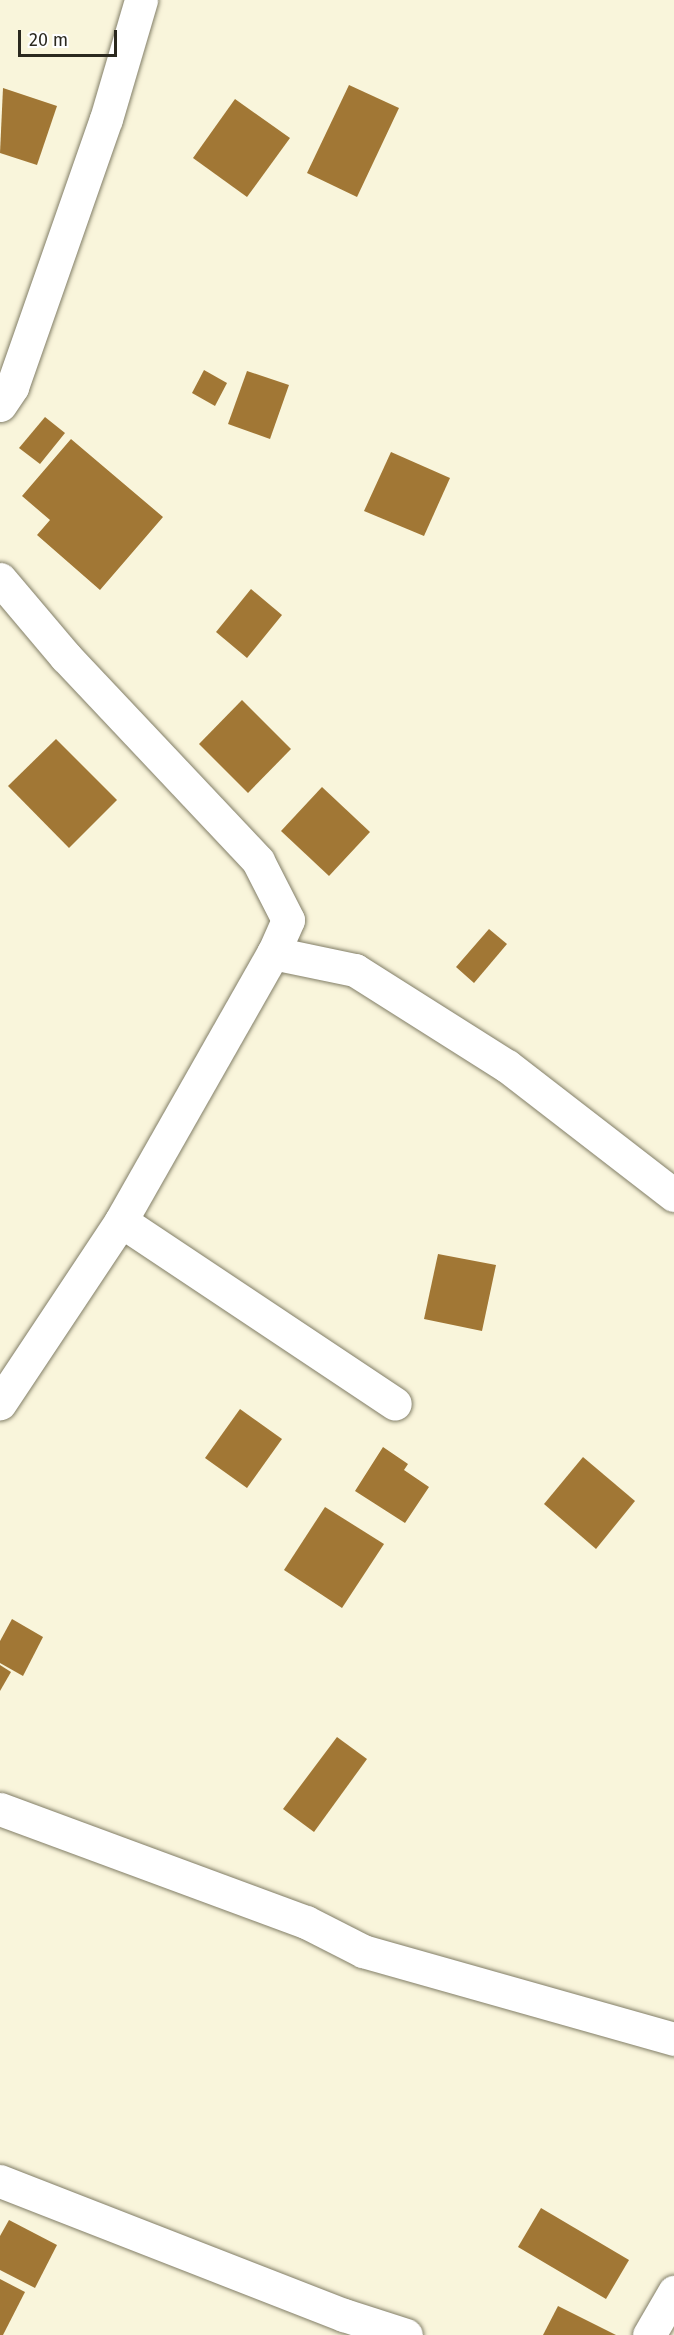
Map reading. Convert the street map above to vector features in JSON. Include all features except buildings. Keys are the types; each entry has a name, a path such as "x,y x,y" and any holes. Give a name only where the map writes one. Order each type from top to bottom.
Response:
{"street":[{"path":"0,405 12,387 105,119 141,0"},
{"path":"0,579 66,657 258,861 288,920 273,953 121,1221 0,1403"},
{"path":"273,953 355,970 507,1066 674,1195"},
{"path":"121,1221 395,1404"},
{"path":"0,1809 306,1922 363,1951 674,2039"},
{"path":"0,2181 344,2315 406,2335"},
{"path":"649,2335 674,2292"}]}
